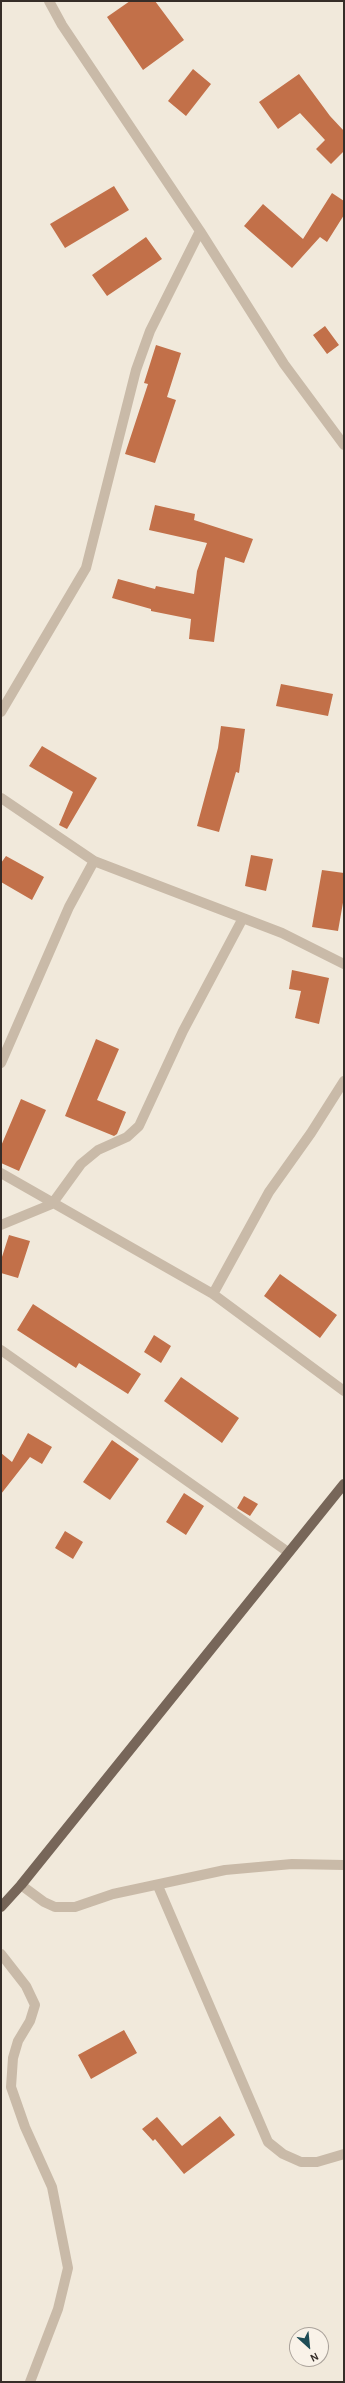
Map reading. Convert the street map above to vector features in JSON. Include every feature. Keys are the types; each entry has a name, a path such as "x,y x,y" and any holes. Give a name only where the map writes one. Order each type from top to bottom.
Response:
{"main road":[{"path":"1,1907 21,1885 344,1484"}],"street":[{"path":"49,1 62,25 200,231 284,364 344,444"},
{"path":"1,712 86,568 136,370 150,331 200,231"},
{"path":"1,798 94,861 282,933 344,964"},
{"path":"1,1063 69,907 94,861"},
{"path":"1,1225 52,1204 81,1164 98,1150 127,1137 139,1126 183,1031 243,918"},
{"path":"213,1294 269,1192 311,1133 344,1081"},
{"path":"1,1173 52,1204 213,1294 344,1391"},
{"path":"1,1350 288,1552"},
{"path":"21,1885 44,1902 55,1907 75,1907 113,1894 158,1886 225,1870 292,1864 344,1865"},
{"path":"158,1886 268,2142 283,2154 301,2162 317,2162 344,2154"},
{"path":"1,1954 26,1986 35,2005 30,2021 18,2041 13,2058 11,2087 25,2126 52,2187 68,2268 58,2309 30,2382"}],"building":[{"path":"130,1 155,1 184,40 143,70 107,17"},
{"path":"193,69 211,84 186,116 168,101"},
{"path":"299,74 330,116 344,131 344,151 331,164 316,149 325,140 300,113 278,129 259,102"},
{"path":"114,186 129,210 65,248 50,224"},
{"path":"332,193 344,201 344,215 327,242 320,237 292,268 244,226 263,204 303,239"},
{"path":"146,237 162,259 107,296 92,275"},
{"path":"325,326 339,345 327,354 313,335"},
{"path":"156,345 181,353 167,397 176,400 155,463 125,454 148,384 144,383"},
{"path":"155,505 195,514 194,520 253,539 244,563 225,557 214,642 189,639 191,619 151,611 151,609 112,598 118,579 155,589 156,586 194,594 197,571 207,543 149,530"},
{"path":"281,684 333,694 328,716 276,706"},
{"path":"221,726 245,729 239,773 236,772 219,832 197,826 218,748"},
{"path":"42,746 97,778 67,829 59,825 73,792 29,766"},
{"path":"251,855 273,859 266,891 245,886"},
{"path":"6,856 44,877 32,900 1,882 1,863"},
{"path":"322,870 344,873 344,897 338,931 312,927"},
{"path":"292,970 329,978 319,1024 295,1018 301,991 289,989"},
{"path":"96,1039 119,1049 97,1100 126,1112 117,1134 114,1136 65,1116"},
{"path":"21,1099 46,1110 19,1171 1,1163 1,1146"},
{"path":"9,1235 30,1241 18,1278 1,1273 1,1260"},
{"path":"280,1274 337,1315 320,1338 264,1296"},
{"path":"33,1304 141,1374 128,1394 79,1363 76,1368 17,1330"},
{"path":"154,1335 171,1346 161,1363 144,1352"},
{"path":"181,1377 239,1418 222,1443 164,1401"},
{"path":"28,1433 52,1447 42,1464 30,1457 1,1494 1,1453 12,1462"},
{"path":"112,1440 139,1459 110,1500 83,1482"},
{"path":"184,1493 204,1506 186,1535 166,1522"},
{"path":"244,1496 258,1504 250,1516 237,1508"},
{"path":"65,1531 83,1542 73,1559 55,1548"},
{"path":"124,2030 137,2053 91,2079 78,2055"},
{"path":"220,2116 235,2135 184,2174 155,2139 153,2141 142,2129 157,2117 182,2146"}]}
